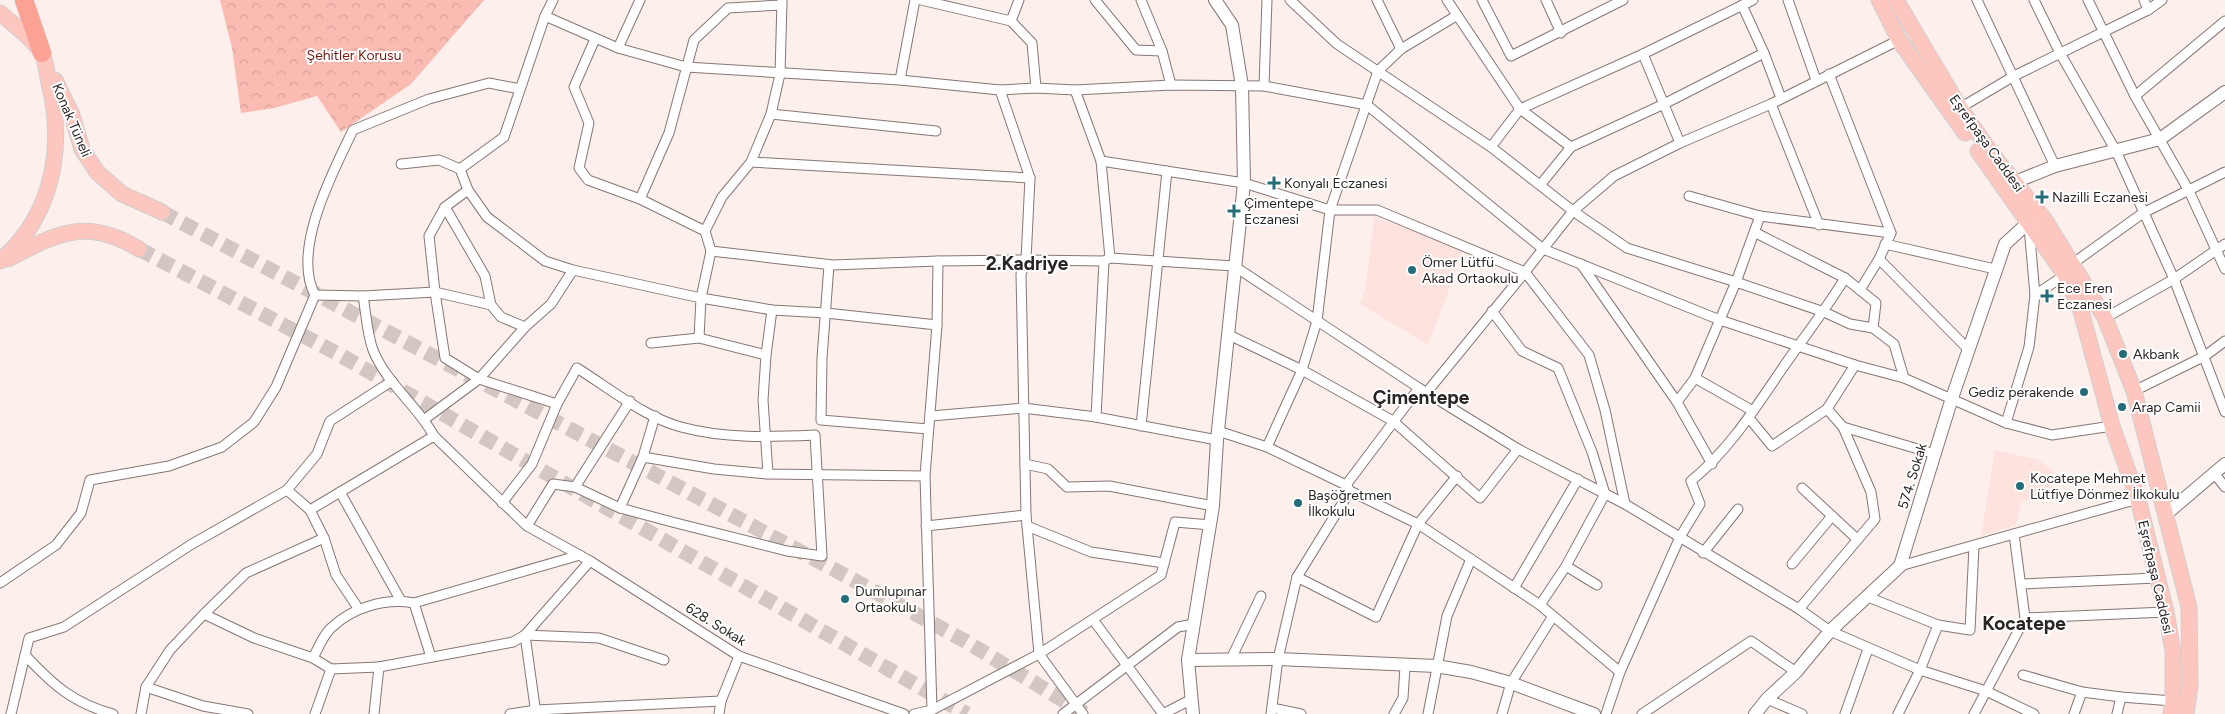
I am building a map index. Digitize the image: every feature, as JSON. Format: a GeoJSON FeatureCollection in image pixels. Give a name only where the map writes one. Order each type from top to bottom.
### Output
{"type":"FeatureCollection","features":[{"type":"Feature","properties":{"kind":"highway"},"geometry":{"type":"LineString","coordinates":[[24,0],[42,53]]}},
{"type":"Feature","properties":{"kind":"main road","name":"Eşrefpaşa Caddesi"},"geometry":{"type":"LineString","coordinates":[[1879,0],[1899,40],[2029,222],[2104,318],[2134,391],[2189,607],[2190,685],[2186,714]]}},
{"type":"Feature","properties":{"kind":"main road","name":"Eşrefpaşa Caddesi"},"geometry":{"type":"LineString","coordinates":[[1896,0],[1960,108],[2045,220],[2068,270],[2112,426],[2138,499],[2166,612],[2172,651],[2172,708]]}},
{"type":"Feature","properties":{"kind":"main road"},"geometry":{"type":"LineString","coordinates":[[0,13],[42,53],[54,104],[57,152],[45,199],[28,230],[0,262]]}},
{"type":"Feature","properties":{"kind":"main road","name":"Konak Tüneli"},"geometry":{"type":"LineString","coordinates":[[42,53],[72,115],[82,148],[97,172],[122,194],[162,212]]}},
{"type":"Feature","properties":{"kind":"main road"},"geometry":{"type":"LineString","coordinates":[[0,262],[50,237],[82,231],[110,234],[139,249]]}},
{"type":"Feature","properties":{"kind":"street"},"geometry":{"type":"LineString","coordinates":[[460,169],[504,137],[545,16],[553,0]]}},
{"type":"Feature","properties":{"kind":"street"},"geometry":{"type":"LineString","coordinates":[[618,48],[640,0]]}},
{"type":"Feature","properties":{"kind":"street"},"geometry":{"type":"LineString","coordinates":[[900,80],[915,0]]}},
{"type":"Feature","properties":{"kind":"street"},"geometry":{"type":"LineString","coordinates":[[924,0],[1011,21],[1032,43],[1036,88]]}},
{"type":"Feature","properties":{"kind":"street"},"geometry":{"type":"LineString","coordinates":[[1011,21],[1019,0]]}},
{"type":"Feature","properties":{"kind":"street"},"geometry":{"type":"LineString","coordinates":[[1095,0],[1136,50],[1162,51]]}},
{"type":"Feature","properties":{"kind":"street"},"geometry":{"type":"LineString","coordinates":[[1141,0],[1162,51],[1171,85]]}},
{"type":"Feature","properties":{"kind":"street"},"geometry":{"type":"LineString","coordinates":[[1192,714],[1188,660],[1211,525],[1227,334],[1244,183],[1242,86],[1232,25],[1214,0]]}},
{"type":"Feature","properties":{"kind":"street"},"geometry":{"type":"LineString","coordinates":[[1264,86],[1266,0]]}},
{"type":"Feature","properties":{"kind":"street"},"geometry":{"type":"LineString","coordinates":[[1290,0],[1337,44],[1492,147],[1573,211],[1627,248],[1736,282],[1824,312],[1850,324],[1874,328],[1894,344],[1904,378]]}},
{"type":"Feature","properties":{"kind":"street"},"geometry":{"type":"LineString","coordinates":[[1377,0],[1401,48]]}},
{"type":"Feature","properties":{"kind":"street"},"geometry":{"type":"LineString","coordinates":[[1447,0],[1520,109],[1571,147]]}},
{"type":"Feature","properties":{"kind":"street"},"geometry":{"type":"LineString","coordinates":[[1482,0],[1511,56],[1561,33],[1619,1]]}},
{"type":"Feature","properties":{"kind":"street"},"geometry":{"type":"LineString","coordinates":[[1546,0],[1561,33]]}},
{"type":"Feature","properties":{"kind":"street"},"geometry":{"type":"LineString","coordinates":[[1492,147],[1520,109],[1642,54],[1753,0]]}},
{"type":"Feature","properties":{"kind":"street"},"geometry":{"type":"LineString","coordinates":[[1788,0],[1816,80]]}},
{"type":"Feature","properties":{"kind":"street"},"geometry":{"type":"LineString","coordinates":[[1977,0],[2055,166]]}},
{"type":"Feature","properties":{"kind":"street"},"geometry":{"type":"LineString","coordinates":[[2034,0],[2060,53],[2116,151],[2174,279],[2225,412]]}},
{"type":"Feature","properties":{"kind":"street"},"geometry":{"type":"LineString","coordinates":[[2088,0],[2135,96],[2189,190],[2225,269]]}},
{"type":"Feature","properties":{"kind":"street"},"geometry":{"type":"LineString","coordinates":[[2144,0],[2148,10]]}},
{"type":"Feature","properties":{"kind":"street"},"geometry":{"type":"LineString","coordinates":[[1960,108],[2014,76],[2148,10],[2162,0]]}},
{"type":"Feature","properties":{"kind":"street"},"geometry":{"type":"LineString","coordinates":[[640,199],[669,133],[694,40],[728,8],[782,3],[780,74],[771,114],[752,162],[722,197],[705,231],[711,251],[701,298],[699,338]]}},
{"type":"Feature","properties":{"kind":"street"},"geometry":{"type":"LineString","coordinates":[[1742,5],[1764,53],[1781,98]]}},
{"type":"Feature","properties":{"kind":"street"},"geometry":{"type":"LineString","coordinates":[[545,16],[618,48],[686,67],[900,80],[1000,90],[1036,88],[1075,90],[1171,85],[1264,86],[1367,105],[1543,248],[1720,320],[1854,365],[1904,378],[2006,423],[2052,435],[2112,426]]}},
{"type":"Feature","properties":{"kind":"street"},"geometry":{"type":"LineString","coordinates":[[1267,447],[1302,370],[1317,321],[1330,210],[1378,71],[1401,48],[1456,16]]}},
{"type":"Feature","properties":{"kind":"street"},"geometry":{"type":"LineString","coordinates":[[2135,96],[2225,21]]}},
{"type":"Feature","properties":{"kind":"street"},"geometry":{"type":"LineString","coordinates":[[595,39],[574,87],[589,123],[579,168],[588,180],[640,199],[705,231]]}},
{"type":"Feature","properties":{"kind":"street"},"geometry":{"type":"LineString","coordinates":[[1301,714],[1271,711],[1278,659],[1297,577],[1348,488],[1393,421],[1423,390],[1492,311],[1573,211],[1614,176],[1680,143],[1771,104],[1899,40]]}},
{"type":"Feature","properties":{"kind":"street"},"geometry":{"type":"LineString","coordinates":[[1541,184],[1571,147],[1664,104],[1764,53]]}},
{"type":"Feature","properties":{"kind":"street"},"geometry":{"type":"LineString","coordinates":[[1642,54],[1680,143]]}},
{"type":"Feature","properties":{"kind":"street"},"geometry":{"type":"LineString","coordinates":[[1829,74],[1891,233],[1879,260],[1860,290]]}},
{"type":"Feature","properties":{"kind":"street"},"geometry":{"type":"LineString","coordinates":[[315,295],[308,282],[311,236],[323,192],[353,130],[429,99],[490,83],[520,89]]}},
{"type":"Feature","properties":{"kind":"street"},"geometry":{"type":"LineString","coordinates":[[1000,90],[1030,178],[1026,260],[1021,274],[1023,408],[1026,514],[1040,654],[1083,714]]}},
{"type":"Feature","properties":{"kind":"street"},"geometry":{"type":"LineString","coordinates":[[1075,90],[1100,161],[1107,259],[1096,417]]}},
{"type":"Feature","properties":{"kind":"street"},"geometry":{"type":"LineString","coordinates":[[2015,182],[2055,166],[2160,139],[2225,92]]}},
{"type":"Feature","properties":{"kind":"street"},"geometry":{"type":"LineString","coordinates":[[1771,104],[1819,225]]}},
{"type":"Feature","properties":{"kind":"street"},"geometry":{"type":"LineString","coordinates":[[771,114],[936,131]]}},
{"type":"Feature","properties":{"kind":"street"},"geometry":{"type":"LineString","coordinates":[[401,164],[439,160],[460,169],[468,190],[487,216],[545,261],[573,270],[701,298],[772,310],[826,312],[937,325]]}},
{"type":"Feature","properties":{"kind":"street"},"geometry":{"type":"LineString","coordinates":[[1100,161],[1244,183],[1330,210],[1377,210],[1525,272],[1589,355],[1605,410],[1625,504]]}},
{"type":"Feature","properties":{"kind":"street"},"geometry":{"type":"LineString","coordinates":[[752,162],[1030,178]]}},
{"type":"Feature","properties":{"kind":"street"},"geometry":{"type":"LineString","coordinates":[[1141,426],[1167,171]]}},
{"type":"Feature","properties":{"kind":"street"},"geometry":{"type":"LineString","coordinates":[[2035,295],[2143,213],[2225,172]]}},
{"type":"Feature","properties":{"kind":"street"},"geometry":{"type":"LineString","coordinates":[[468,190],[445,208],[429,236],[445,358],[479,379],[557,404]]}},
{"type":"Feature","properties":{"kind":"street"},"geometry":{"type":"LineString","coordinates":[[1689,196],[1760,216],[1891,233]]}},
{"type":"Feature","properties":{"kind":"street"},"geometry":{"type":"LineString","coordinates":[[445,208],[485,276],[491,305],[501,317],[525,327]]}},
{"type":"Feature","properties":{"kind":"street"},"geometry":{"type":"LineString","coordinates":[[1677,402],[1695,378],[1756,233],[1760,216]]}},
{"type":"Feature","properties":{"kind":"street"},"geometry":{"type":"LineString","coordinates":[[2006,423],[2029,347],[2035,295],[2029,222],[2045,220]]}},
{"type":"Feature","properties":{"kind":"street","name":"574. Sokak"},"geometry":{"type":"LineString","coordinates":[[1756,714],[1768,699],[1796,672],[1830,631],[1900,566],[1952,398],[1995,269],[2005,244],[2029,222]]}},
{"type":"Feature","properties":{"kind":"street"},"geometry":{"type":"LineString","coordinates":[[1756,233],[1845,278],[1860,290],[1876,303],[1874,328]]}},
{"type":"Feature","properties":{"kind":"street"},"geometry":{"type":"LineString","coordinates":[[1885,244],[1995,269]]}},
{"type":"Feature","properties":{"kind":"street"},"geometry":{"type":"LineString","coordinates":[[2104,318],[2174,279],[2225,244]]}},
{"type":"Feature","properties":{"kind":"street"},"geometry":{"type":"LineString","coordinates":[[711,251],[829,265],[938,261],[1107,259],[1158,260],[1234,266],[1423,390],[1518,449],[1625,504],[1703,553],[1799,609],[1830,631],[1920,670],[1986,691],[2023,712],[2034,714]]}},
{"type":"Feature","properties":{"kind":"street"},"geometry":{"type":"LineString","coordinates":[[1879,260],[1968,348]]}},
{"type":"Feature","properties":{"kind":"street"},"geometry":{"type":"LineString","coordinates":[[932,710],[925,476],[937,325],[938,261]]}},
{"type":"Feature","properties":{"kind":"street"},"geometry":{"type":"LineString","coordinates":[[1581,264],[1677,402],[1712,464]]}},
{"type":"Feature","properties":{"kind":"street"},"geometry":{"type":"LineString","coordinates":[[528,526],[553,484],[576,487],[620,508],[787,551],[822,556],[815,435],[821,420],[829,265]]}},
{"type":"Feature","properties":{"kind":"street"},"geometry":{"type":"LineString","coordinates":[[425,419],[479,379],[525,327],[551,304],[573,270]]}},
{"type":"Feature","properties":{"kind":"street"},"geometry":{"type":"LineString","coordinates":[[1606,714],[1620,672],[1680,537],[1700,504],[1691,481],[1712,464],[1751,414],[1824,312],[1845,278]]}},
{"type":"Feature","properties":{"kind":"street"},"geometry":{"type":"LineString","coordinates":[[315,295],[363,296],[435,292],[491,305]]}},
{"type":"Feature","properties":{"kind":"street"},"geometry":{"type":"LineString","coordinates":[[0,583],[56,545],[80,513],[90,480],[169,466],[222,447],[254,422],[276,387],[315,295]]}},
{"type":"Feature","properties":{"kind":"street","name":"628. Sokak"},"geometry":{"type":"LineString","coordinates":[[363,296],[373,350],[392,381],[425,419],[434,436],[528,526],[590,560],[739,656],[904,714]]}},
{"type":"Feature","properties":{"kind":"street"},"geometry":{"type":"LineString","coordinates":[[768,474],[764,437],[766,355],[772,310]]}},
{"type":"Feature","properties":{"kind":"street"},"geometry":{"type":"LineString","coordinates":[[1492,311],[1522,351],[1558,368],[1592,452],[1605,494],[1566,566],[1540,605]]}},
{"type":"Feature","properties":{"kind":"street"},"geometry":{"type":"LineString","coordinates":[[1227,334],[1302,370],[1393,421],[1480,498],[1518,449]]}},
{"type":"Feature","properties":{"kind":"street"},"geometry":{"type":"LineString","coordinates":[[651,343],[699,338],[766,355]]}},
{"type":"Feature","properties":{"kind":"street"},"geometry":{"type":"LineString","coordinates":[[2134,391],[2205,356],[2225,341]]}},
{"type":"Feature","properties":{"kind":"street"},"geometry":{"type":"LineString","coordinates":[[1695,378],[1751,414],[1772,446],[1827,409],[1854,365]]}},
{"type":"Feature","properties":{"kind":"street"},"geometry":{"type":"LineString","coordinates":[[502,503],[532,464],[557,404],[577,368],[655,416],[680,427],[728,436],[815,435]]}},
{"type":"Feature","properties":{"kind":"street"},"geometry":{"type":"LineString","coordinates":[[11,714],[29,638],[64,628],[192,544],[287,490],[317,454],[330,421],[392,381]]}},
{"type":"Feature","properties":{"kind":"street"},"geometry":{"type":"LineString","coordinates":[[576,487],[630,401]]}},
{"type":"Feature","properties":{"kind":"street"},"geometry":{"type":"LineString","coordinates":[[931,416],[1023,408],[1096,417],[1141,426],[1218,435],[1267,447],[1418,524],[1540,605],[1620,672]]}},
{"type":"Feature","properties":{"kind":"street"},"geometry":{"type":"LineString","coordinates":[[1799,609],[1875,519],[1871,492],[1843,427],[1827,409]]}},
{"type":"Feature","properties":{"kind":"street"},"geometry":{"type":"LineString","coordinates":[[620,508],[643,457],[655,416]]}},
{"type":"Feature","properties":{"kind":"street"},"geometry":{"type":"LineString","coordinates":[[821,420],[928,429]]}},
{"type":"Feature","properties":{"kind":"street"},"geometry":{"type":"LineString","coordinates":[[1843,427],[1935,454]]}},
{"type":"Feature","properties":{"kind":"street"},"geometry":{"type":"LineString","coordinates":[[310,510],[434,436]]}},
{"type":"Feature","properties":{"kind":"street"},"geometry":{"type":"LineString","coordinates":[[643,457],[714,469],[768,474],[925,476]]}},
{"type":"Feature","properties":{"kind":"street"},"geometry":{"type":"LineString","coordinates":[[1025,464],[1048,469],[1067,486],[1109,486],[1213,506]]}},
{"type":"Feature","properties":{"kind":"street"},"geometry":{"type":"LineString","coordinates":[[2165,514],[2225,464]]}},
{"type":"Feature","properties":{"kind":"street"},"geometry":{"type":"LineString","coordinates":[[2214,473],[2225,487]]}},
{"type":"Feature","properties":{"kind":"street"},"geometry":{"type":"LineString","coordinates":[[1297,577],[1376,617],[1418,524],[1457,476]]}},
{"type":"Feature","properties":{"kind":"street"},"geometry":{"type":"LineString","coordinates":[[1514,588],[1578,479]]}},
{"type":"Feature","properties":{"kind":"street"},"geometry":{"type":"LineString","coordinates":[[1802,488],[1857,539]]}},
{"type":"Feature","properties":{"kind":"street"},"geometry":{"type":"LineString","coordinates":[[287,490],[310,510],[324,538],[336,575],[358,608]]}},
{"type":"Feature","properties":{"kind":"street"},"geometry":{"type":"LineString","coordinates":[[340,492],[401,601]]}},
{"type":"Feature","properties":{"kind":"street"},"geometry":{"type":"LineString","coordinates":[[1900,566],[2138,499]]}},
{"type":"Feature","properties":{"kind":"street"},"geometry":{"type":"LineString","coordinates":[[1703,553],[1738,509]]}},
{"type":"Feature","properties":{"kind":"street"},"geometry":{"type":"LineString","coordinates":[[926,526],[1026,514]]}},
{"type":"Feature","properties":{"kind":"street"},"geometry":{"type":"LineString","coordinates":[[1792,564],[1832,516]]}},
{"type":"Feature","properties":{"kind":"street"},"geometry":{"type":"LineString","coordinates":[[914,714],[932,710],[1040,654],[1094,621],[1161,575],[1175,522],[1211,525]]}},
{"type":"Feature","properties":{"kind":"street"},"geometry":{"type":"LineString","coordinates":[[1027,526],[1091,552],[1164,563]]}},
{"type":"Feature","properties":{"kind":"street"},"geometry":{"type":"LineString","coordinates":[[1974,714],[2025,618],[2014,534]]}},
{"type":"Feature","properties":{"kind":"street"},"geometry":{"type":"LineString","coordinates":[[141,714],[146,687],[170,650],[246,572],[324,538]]}},
{"type":"Feature","properties":{"kind":"street"},"geometry":{"type":"LineString","coordinates":[[1868,597],[1938,625],[1970,630],[1974,546]]}},
{"type":"Feature","properties":{"kind":"street"},"geometry":{"type":"LineString","coordinates":[[313,658],[330,629],[358,608],[401,601],[414,602],[580,556]]}},
{"type":"Feature","properties":{"kind":"street"},"geometry":{"type":"LineString","coordinates":[[1428,714],[1447,616],[1472,559]]}},
{"type":"Feature","properties":{"kind":"street"},"geometry":{"type":"LineString","coordinates":[[204,614],[254,638],[313,658],[330,668],[379,667],[513,642],[525,635],[590,560]]}},
{"type":"Feature","properties":{"kind":"street"},"geometry":{"type":"LineString","coordinates":[[1566,566],[1597,585]]}},
{"type":"Feature","properties":{"kind":"street"},"geometry":{"type":"LineString","coordinates":[[2021,584],[2157,578]]}},
{"type":"Feature","properties":{"kind":"street"},"geometry":{"type":"LineString","coordinates":[[1231,660],[1261,596]]}},
{"type":"Feature","properties":{"kind":"street"},"geometry":{"type":"LineString","coordinates":[[414,602],[431,657]]}},
{"type":"Feature","properties":{"kind":"street"},"geometry":{"type":"LineString","coordinates":[[2025,618],[2166,612]]}},
{"type":"Feature","properties":{"kind":"street"},"geometry":{"type":"LineString","coordinates":[[1502,714],[1511,683],[1554,616]]}},
{"type":"Feature","properties":{"kind":"street"},"geometry":{"type":"LineString","coordinates":[[1094,621],[1163,714],[1190,700]]}},
{"type":"Feature","properties":{"kind":"street"},"geometry":{"type":"LineString","coordinates":[[1063,714],[1178,627],[1194,624]]}},
{"type":"Feature","properties":{"kind":"street"},"geometry":{"type":"LineString","coordinates":[[1898,714],[1920,670],[1938,625]]}},
{"type":"Feature","properties":{"kind":"street"},"geometry":{"type":"LineString","coordinates":[[525,635],[599,638],[664,660]]}},
{"type":"Feature","properties":{"kind":"street"},"geometry":{"type":"LineString","coordinates":[[525,635],[536,712]]}},
{"type":"Feature","properties":{"kind":"street"},"geometry":{"type":"LineString","coordinates":[[1642,714],[1751,640],[1796,672]]}},
{"type":"Feature","properties":{"kind":"street"},"geometry":{"type":"LineString","coordinates":[[1845,714],[1868,649]]}},
{"type":"Feature","properties":{"kind":"street"},"geometry":{"type":"LineString","coordinates":[[25,655],[51,683],[89,708],[113,714]]}},
{"type":"Feature","properties":{"kind":"street"},"geometry":{"type":"LineString","coordinates":[[718,714],[739,656]]}},
{"type":"Feature","properties":{"kind":"street"},"geometry":{"type":"LineString","coordinates":[[1188,660],[1278,659],[1436,666],[1471,672],[1511,683],[1587,713]]}},
{"type":"Feature","properties":{"kind":"street"},"geometry":{"type":"LineString","coordinates":[[1394,714],[1403,698],[1405,666]]}},
{"type":"Feature","properties":{"kind":"street"},"geometry":{"type":"LineString","coordinates":[[374,714],[379,667]]}},
{"type":"Feature","properties":{"kind":"street"},"geometry":{"type":"LineString","coordinates":[[315,714],[330,668]]}},
{"type":"Feature","properties":{"kind":"street"},"geometry":{"type":"LineString","coordinates":[[2023,676],[2082,692],[2121,697],[2172,708]]}},
{"type":"Feature","properties":{"kind":"street"},"geometry":{"type":"LineString","coordinates":[[146,687],[203,706],[248,714]]}},
{"type":"Feature","properties":{"kind":"street"},"geometry":{"type":"LineString","coordinates":[[2074,714],[2082,692]]}},
{"type":"Feature","properties":{"kind":"street"},"geometry":{"type":"LineString","coordinates":[[2117,714],[2121,697]]}},
{"type":"Feature","properties":{"kind":"street"},"geometry":{"type":"LineString","coordinates":[[1768,699],[1802,714]]}},
{"type":"Feature","properties":{"kind":"street"},"geometry":{"type":"LineString","coordinates":[[510,714],[721,702]]}},
{"type":"Feature","properties":{"kind":"shaded area","name":"Ömer Lütfü Akad Ortaokulu"},"geometry":{"type":"Polygon","coordinates":[[[1374,217],[1464,249],[1428,345],[1360,304],[1365,291],[1374,217]]]}},
{"type":"Feature","properties":{"kind":"shaded area","name":"Kocatepe Mehmet Lütfiye Dönmez İlkokulu"},"geometry":{"type":"Polygon","coordinates":[[[1995,450],[2039,460],[2059,476],[2046,496],[2021,501],[2016,525],[1981,536],[1995,450]]]}},
{"type":"Feature","properties":{"kind":"green space","name":"Şehitler Korusu"},"geometry":{"type":"Polygon","coordinates":[[[220,0],[484,0],[411,84],[341,132],[317,96],[274,108],[241,113],[232,48],[220,0]]]}},
{"type":"Feature","properties":{"kind":"tunnel"},"geometry":{"type":"LineString","coordinates":[[162,212],[835,570],[965,641],[1086,714]]}},
{"type":"Feature","properties":{"kind":"tunnel"},"geometry":{"type":"LineString","coordinates":[[139,249],[340,355],[967,714]]}},
{"type":"Feature","properties":{"kind":"place","name":"Konyalı Eczanesi"},"geometry":{"type":"Point","coordinates":[1274,183]}},
{"type":"Feature","properties":{"kind":"place","name":"Nazilli Eczanesi"},"geometry":{"type":"Point","coordinates":[2042,197]}},
{"type":"Feature","properties":{"kind":"place","name":"Çimentepe Eczanesi"},"geometry":{"type":"Point","coordinates":[1234,211]}},
{"type":"Feature","properties":{"kind":"place","name":"Ömer Lütfü Akad Ortaokulu"},"geometry":{"type":"Point","coordinates":[1412,270]}},
{"type":"Feature","properties":{"kind":"place","name":"Ece Eren Eczanesi"},"geometry":{"type":"Point","coordinates":[2047,296]}},
{"type":"Feature","properties":{"kind":"place","name":"Akbank"},"geometry":{"type":"Point","coordinates":[2123,354]}},
{"type":"Feature","properties":{"kind":"place","name":"Gediz perakende"},"geometry":{"type":"Point","coordinates":[2084,392]}},
{"type":"Feature","properties":{"kind":"place","name":"Arap Camii"},"geometry":{"type":"Point","coordinates":[2122,407]}},
{"type":"Feature","properties":{"kind":"place","name":"Kocatepe Mehmet Lütfiye Dönmez İlkokulu"},"geometry":{"type":"Point","coordinates":[2020,486]}},
{"type":"Feature","properties":{"kind":"place","name":"Başöğretmen İlkokulu"},"geometry":{"type":"Point","coordinates":[1298,503]}},
{"type":"Feature","properties":{"kind":"place","name":"Dumlupınar Ortaokulu"},"geometry":{"type":"Point","coordinates":[845,599]}},
{"type":"Feature","properties":{"kind":"district","name":"2.Kadriye"},"geometry":{"type":"Point","coordinates":[1027,263]}},
{"type":"Feature","properties":{"kind":"district","name":"Çimentepe"},"geometry":{"type":"Point","coordinates":[1421,397]}},
{"type":"Feature","properties":{"kind":"district","name":"Kocatepe"},"geometry":{"type":"Point","coordinates":[2024,623]}}]}
